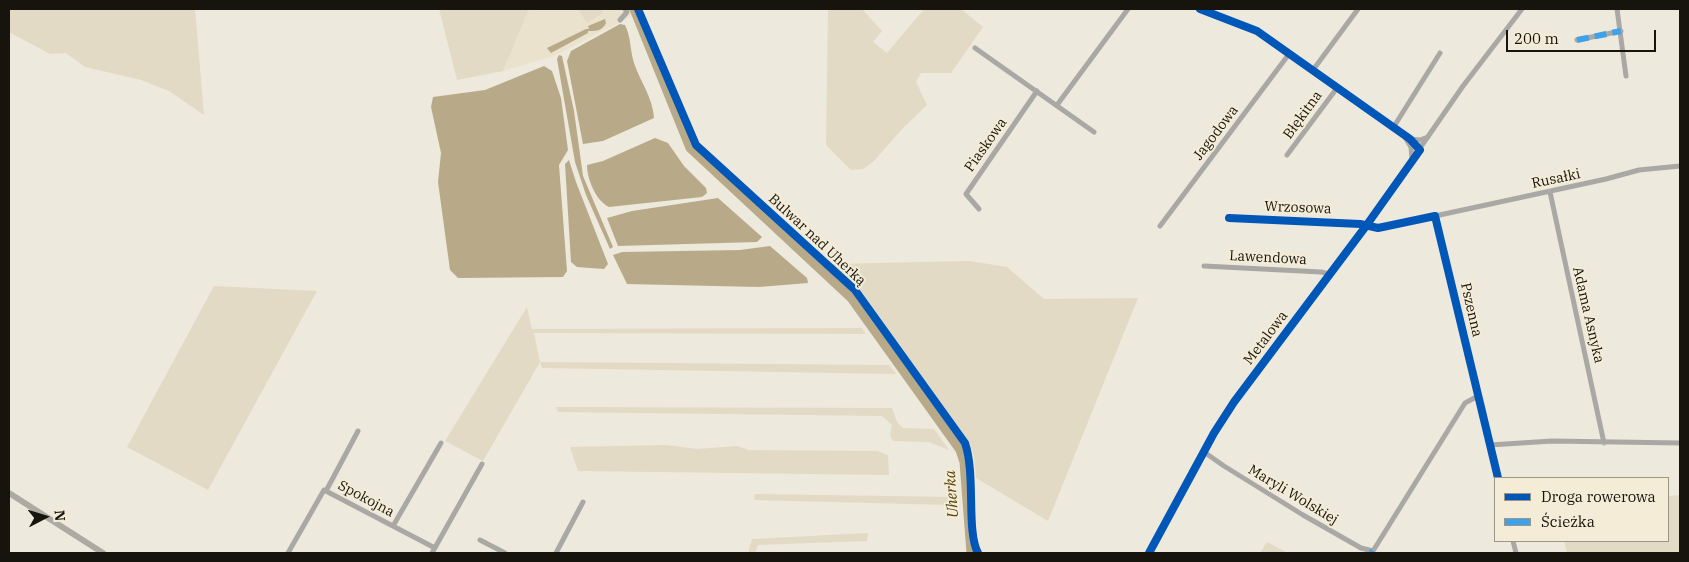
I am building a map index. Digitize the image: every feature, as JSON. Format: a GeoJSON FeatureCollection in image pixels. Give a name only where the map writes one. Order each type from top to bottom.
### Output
{"type":"FeatureCollection","features":[{"type":"Feature","properties":{"kind":"main road"},"geometry":{"type":"LineString","coordinates":[[9,493],[103,553]]}},
{"type":"Feature","properties":{"kind":"street"},"geometry":{"type":"LineString","coordinates":[[620,20],[627,12],[625,9]]}},
{"type":"Feature","properties":{"kind":"street"},"geometry":{"type":"LineString","coordinates":[[1057,105],[1128,9]]}},
{"type":"Feature","properties":{"kind":"street"},"geometry":{"type":"LineString","coordinates":[[1200,9],[1214,10],[1257,32],[1410,139],[1420,150]]}},
{"type":"Feature","properties":{"kind":"street"},"geometry":{"type":"LineString","coordinates":[[1313,70],[1358,9]]}},
{"type":"Feature","properties":{"kind":"street","name":"Metalowa"},"geometry":{"type":"LineString","coordinates":[[1149,553],[1204,452],[1234,402],[1366,226],[1463,86],[1522,9]]}},
{"type":"Feature","properties":{"kind":"street"},"geometry":{"type":"LineString","coordinates":[[1617,9],[1626,76]]}},
{"type":"Feature","properties":{"kind":"street"},"geometry":{"type":"LineString","coordinates":[[1576,40],[1621,31]]}},
{"type":"Feature","properties":{"kind":"street"},"geometry":{"type":"LineString","coordinates":[[975,48],[1094,132]]}},
{"type":"Feature","properties":{"kind":"street"},"geometry":{"type":"LineString","coordinates":[[1393,128],[1440,53]]}},
{"type":"Feature","properties":{"kind":"street","name":"Jagodowa"},"geometry":{"type":"LineString","coordinates":[[1160,226],[1289,54]]}},
{"type":"Feature","properties":{"kind":"street","name":"Błękitna"},"geometry":{"type":"LineString","coordinates":[[1288,155],[1337,88]]}},
{"type":"Feature","properties":{"kind":"street","name":"Piaskowa"},"geometry":{"type":"LineString","coordinates":[[979,209],[966,194],[1037,91]]}},
{"type":"Feature","properties":{"kind":"street"},"geometry":{"type":"LineString","coordinates":[[1402,134],[1411,147],[1411,162]]}},
{"type":"Feature","properties":{"kind":"street"},"geometry":{"type":"LineString","coordinates":[[1410,139],[1420,140],[1429,136]]}},
{"type":"Feature","properties":{"kind":"street"},"geometry":{"type":"LineString","coordinates":[[1411,147],[1420,150]]}},
{"type":"Feature","properties":{"kind":"street","name":"Rusałki"},"geometry":{"type":"LineString","coordinates":[[1435,216],[1550,192],[1625,173],[1680,166]]}},
{"type":"Feature","properties":{"kind":"street","name":"Adama Asnyka"},"geometry":{"type":"LineString","coordinates":[[1550,192],[1604,443]]}},
{"type":"Feature","properties":{"kind":"street"},"geometry":{"type":"LineString","coordinates":[[1366,226],[1378,228],[1435,216]]}},
{"type":"Feature","properties":{"kind":"street","name":"Pszenna"},"geometry":{"type":"LineString","coordinates":[[1435,216],[1498,477]]}},
{"type":"Feature","properties":{"kind":"street","name":"Wrzosowa"},"geometry":{"type":"LineString","coordinates":[[1229,218],[1366,226]]}},
{"type":"Feature","properties":{"kind":"street","name":"Lawendowa"},"geometry":{"type":"LineString","coordinates":[[1204,266],[1330,274]]}},
{"type":"Feature","properties":{"kind":"street","name":"Maryli Wolskiej"},"geometry":{"type":"LineString","coordinates":[[1204,452],[1303,515],[1360,548],[1373,551],[1465,403],[1478,396]]}},
{"type":"Feature","properties":{"kind":"street"},"geometry":{"type":"LineString","coordinates":[[326,491],[358,431]]}},
{"type":"Feature","properties":{"kind":"street"},"geometry":{"type":"LineString","coordinates":[[1490,445],[1552,441],[1680,443]]}},
{"type":"Feature","properties":{"kind":"street"},"geometry":{"type":"LineString","coordinates":[[392,526],[441,443]]}},
{"type":"Feature","properties":{"kind":"street","name":"Spokojna"},"geometry":{"type":"LineString","coordinates":[[288,553],[324,490],[392,526],[433,551],[482,464]]}},
{"type":"Feature","properties":{"kind":"street"},"geometry":{"type":"LineString","coordinates":[[556,553],[583,502]]}},
{"type":"Feature","properties":{"kind":"street"},"geometry":{"type":"LineString","coordinates":[[480,540],[505,553]]}},
{"type":"Feature","properties":{"kind":"shaded area"},"geometry":{"type":"Polygon","coordinates":[[[9,9],[195,9],[204,115],[169,91],[141,80],[85,67],[66,53],[50,54],[9,32],[9,9]]]}},
{"type":"Feature","properties":{"kind":"shaded area"},"geometry":{"type":"Polygon","coordinates":[[[439,9],[529,9],[503,71],[457,80],[439,9]]]}},
{"type":"Feature","properties":{"kind":"shaded area"},"geometry":{"type":"Polygon","coordinates":[[[529,9],[631,9],[634,15],[554,56],[503,71],[529,9]]]}},
{"type":"Feature","properties":{"kind":"shaded area"},"geometry":{"type":"Polygon","coordinates":[[[578,9],[600,9],[603,13],[587,23],[578,9]]]}},
{"type":"Feature","properties":{"kind":"shaded area"},"geometry":{"type":"Polygon","coordinates":[[[828,9],[862,9],[882,31],[873,42],[887,53],[924,9],[961,9],[983,27],[951,73],[921,73],[916,82],[927,105],[903,128],[873,162],[863,169],[851,170],[826,145],[828,9]]]}},
{"type":"Feature","properties":{"kind":"shaded area"},"geometry":{"type":"Polygon","coordinates":[[[605,19],[606,23],[600,29],[588,31],[588,33],[551,53],[547,48],[589,29],[588,26],[605,19]]]}},
{"type":"Feature","properties":{"kind":"shaded area"},"geometry":{"type":"Polygon","coordinates":[[[620,24],[625,25],[627,30],[634,63],[649,97],[654,118],[603,141],[583,144],[567,61],[571,51],[620,24]]]}},
{"type":"Feature","properties":{"kind":"shaded area"},"geometry":{"type":"Polygon","coordinates":[[[559,55],[562,56],[574,111],[583,176],[613,247],[610,249],[586,195],[575,162],[557,59],[559,55]]]}},
{"type":"Feature","properties":{"kind":"shaded area"},"geometry":{"type":"Polygon","coordinates":[[[544,66],[552,71],[561,98],[568,150],[559,165],[567,271],[563,277],[458,278],[450,270],[438,182],[441,153],[431,107],[433,97],[485,90],[544,66]]]}},
{"type":"Feature","properties":{"kind":"shaded area"},"geometry":{"type":"Polygon","coordinates":[[[655,138],[668,143],[684,166],[706,188],[707,193],[702,197],[609,207],[604,204],[593,189],[587,165],[603,161],[655,138]]]}},
{"type":"Feature","properties":{"kind":"shaded area"},"geometry":{"type":"Polygon","coordinates":[[[569,160],[608,264],[604,269],[577,267],[571,262],[565,164],[569,160]]]}},
{"type":"Feature","properties":{"kind":"shaded area"},"geometry":{"type":"Polygon","coordinates":[[[718,198],[762,237],[757,242],[618,246],[607,218],[632,211],[718,198]]]}},
{"type":"Feature","properties":{"kind":"shaded area"},"geometry":{"type":"Polygon","coordinates":[[[770,246],[807,278],[808,283],[759,287],[627,284],[613,255],[622,252],[740,250],[770,246]]]}},
{"type":"Feature","properties":{"kind":"shaded area"},"geometry":{"type":"Polygon","coordinates":[[[970,261],[1007,267],[1044,299],[1138,298],[1048,521],[976,478],[974,456],[969,442],[854,284],[830,264],[970,261]]]}},
{"type":"Feature","properties":{"kind":"shaded area"},"geometry":{"type":"Polygon","coordinates":[[[214,286],[317,291],[208,490],[127,447],[214,286]]]}},
{"type":"Feature","properties":{"kind":"shaded area"},"geometry":{"type":"Polygon","coordinates":[[[527,307],[532,329],[862,328],[866,334],[534,333],[540,362],[483,461],[445,441],[527,307]]]}},
{"type":"Feature","properties":{"kind":"shaded area"},"geometry":{"type":"Polygon","coordinates":[[[540,362],[889,365],[896,374],[542,368],[540,362]]]}},
{"type":"Feature","properties":{"kind":"shaded area"},"geometry":{"type":"Polygon","coordinates":[[[556,407],[892,408],[897,422],[903,428],[934,429],[949,450],[929,442],[893,441],[890,435],[892,425],[882,416],[558,412],[556,407]]]}},
{"type":"Feature","properties":{"kind":"shaded area"},"geometry":{"type":"Polygon","coordinates":[[[667,445],[697,449],[737,446],[749,450],[877,451],[888,455],[889,475],[578,471],[570,447],[667,445]]]}},
{"type":"Feature","properties":{"kind":"shaded area"},"geometry":{"type":"Polygon","coordinates":[[[755,494],[952,497],[948,505],[754,500],[755,494]]]}},
{"type":"Feature","properties":{"kind":"shaded area"},"geometry":{"type":"Polygon","coordinates":[[[1680,495],[1680,553],[1567,553],[1564,542],[1669,542],[1669,496],[1680,495]]]}},
{"type":"Feature","properties":{"kind":"shaded area"},"geometry":{"type":"Polygon","coordinates":[[[868,533],[867,541],[758,545],[755,553],[748,553],[752,539],[868,533]]]}},
{"type":"Feature","properties":{"kind":"shaded area"},"geometry":{"type":"Polygon","coordinates":[[[1267,542],[1288,553],[1260,553],[1267,542]]]}},
{"type":"Feature","properties":{"kind":"waterway","name":"Uherka"},"geometry":{"type":"LineString","coordinates":[[634,9],[690,148],[851,298],[960,450],[964,462],[971,553]]}},
{"type":"Feature","properties":{"kind":"marked path"},"geometry":{"type":"LineString","coordinates":[[1577,40],[1621,31]]}},
{"type":"Feature","properties":{"kind":"cycle path","name":"Bulwar nad Uherką"},"geometry":{"type":"LineString","coordinates":[[638,9],[696,145],[855,290],[965,443],[970,471],[972,531],[978,553]]}},
{"type":"Feature","properties":{"kind":"cycle path"},"geometry":{"type":"LineString","coordinates":[[1149,553],[1214,433],[1234,402],[1366,226],[1420,150],[1410,139],[1257,31],[1200,9]]}},
{"type":"Feature","properties":{"kind":"cycle path"},"geometry":{"type":"LineString","coordinates":[[1229,218],[1360,224],[1378,228],[1435,216],[1498,477]]}}]}
